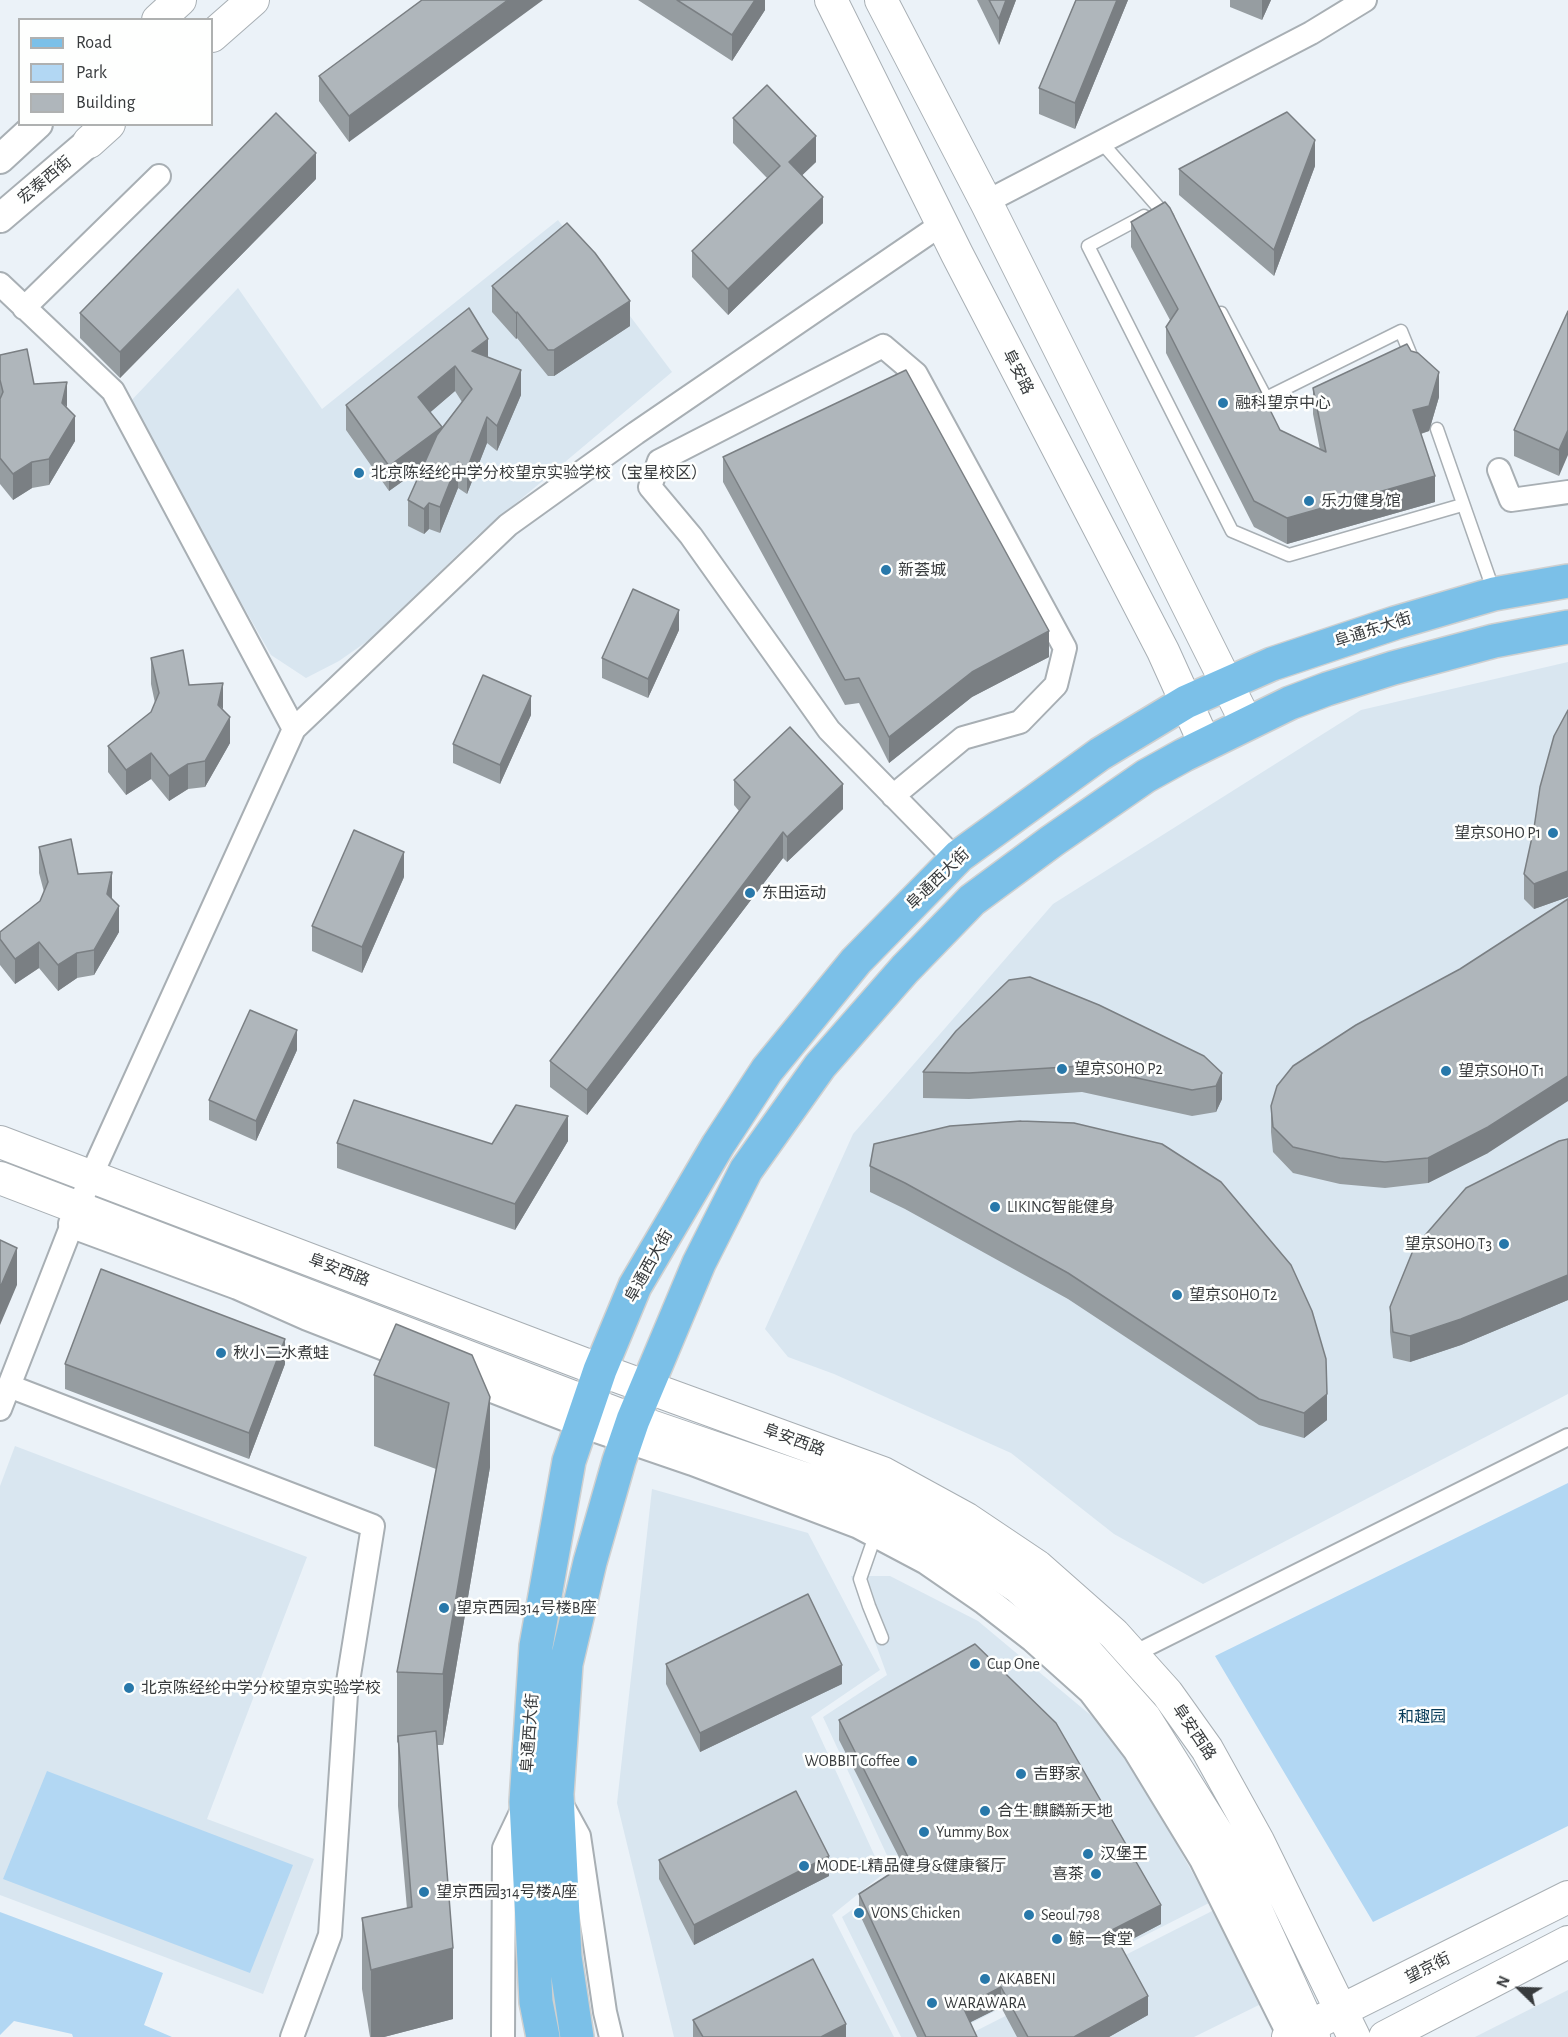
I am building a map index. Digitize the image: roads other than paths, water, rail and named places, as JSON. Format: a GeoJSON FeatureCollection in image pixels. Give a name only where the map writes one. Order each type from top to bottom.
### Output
{"type":"FeatureCollection","features":[{"type":"Feature","properties":{"kind":"main road"},"geometry":{"type":"LineString","coordinates":[[160,18],[180,0]]}},
{"type":"Feature","properties":{"kind":"main road"},"geometry":{"type":"LineString","coordinates":[[213,35],[253,0]]}},
{"type":"Feature","properties":{"kind":"main road","name":"阜安路"},"geometry":{"type":"LineString","coordinates":[[831,0],[942,224],[1144,615],[1205,744]]}},
{"type":"Feature","properties":{"kind":"main road"},"geometry":{"type":"LineString","coordinates":[[881,0],[986,202],[1247,724]]}},
{"type":"Feature","properties":{"kind":"main road","name":"阜通东大街"},"geometry":{"type":"LineString","coordinates":[[1186,702],[1285,659],[1395,623],[1494,594],[1568,582]]}},
{"type":"Feature","properties":{"kind":"main road"},"geometry":{"type":"LineString","coordinates":[[1144,615],[1168,621],[1178,615],[1186,601]]}},
{"type":"Feature","properties":{"kind":"main road"},"geometry":{"type":"LineString","coordinates":[[1205,744],[1290,703],[1393,668],[1494,641],[1568,627]]}},
{"type":"Feature","properties":{"kind":"main road","name":"阜通西大街"},"geometry":{"type":"LineString","coordinates":[[543,2037],[536,2002],[541,1798],[536,1646],[569,1461],[600,1370],[635,1286],[718,1145],[767,1070],[856,961],[956,860],[1100,754],[1186,702]]}},
{"type":"Feature","properties":{"kind":"main road","name":"阜通西大街"},"geometry":{"type":"LineString","coordinates":[[577,2037],[541,1798],[566,1664],[590,1562],[630,1429],[699,1263],[746,1170],[828,1057],[905,969],[972,900],[1146,776],[1205,744]]}},
{"type":"Feature","properties":{"kind":"main road","name":"阜安西路"},"geometry":{"type":"LineString","coordinates":[[0,1142],[600,1370],[883,1473],[967,1519],[1037,1566],[1114,1634],[1167,1693],[1212,1760],[1258,1840],[1347,2024]]}},
{"type":"Feature","properties":{"kind":"main road","name":"阜安西路"},"geometry":{"type":"LineString","coordinates":[[0,1178],[76,1216],[586,1413],[630,1429],[867,1500],[949,1541],[1018,1587],[1073,1637],[1145,1718],[1232,1857],[1301,2034]]}},
{"type":"Feature","properties":{"kind":"main road","name":"望京街"},"geometry":{"type":"LineString","coordinates":[[1301,2034],[1347,2024],[1568,1898]]}},
{"type":"Feature","properties":{"kind":"main road"},"geometry":{"type":"LineString","coordinates":[[1390,2036],[1568,1942]]}},
{"type":"Feature","properties":{"kind":"street"},"geometry":{"type":"LineString","coordinates":[[986,202],[1311,33],[1365,0]]}},
{"type":"Feature","properties":{"kind":"street"},"geometry":{"type":"LineString","coordinates":[[0,159],[36,126]]}},
{"type":"Feature","properties":{"kind":"street","name":"宏泰西街"},"geometry":{"type":"LineString","coordinates":[[0,218],[99,133]]}},
{"type":"Feature","properties":{"kind":"street"},"geometry":{"type":"LineString","coordinates":[[24,308],[159,176]]}},
{"type":"Feature","properties":{"kind":"street"},"geometry":{"type":"LineString","coordinates":[[0,1409],[91,1176],[294,729],[508,525],[636,433],[942,224]]}},
{"type":"Feature","properties":{"kind":"street"},"geometry":{"type":"LineString","coordinates":[[0,284],[113,391],[294,729]]}},
{"type":"Feature","properties":{"kind":"street"},"geometry":{"type":"LineString","coordinates":[[893,796],[963,738],[1020,722],[1056,685],[1065,648],[916,374],[883,346],[659,461],[650,487],[691,536],[829,730],[893,796],[956,860]]}},
{"type":"Feature","properties":{"kind":"street"},"geometry":{"type":"LineString","coordinates":[[1499,470],[1511,500],[1568,492]]}},
{"type":"Feature","properties":{"kind":"street"},"geometry":{"type":"LineString","coordinates":[[9,1386],[373,1526],[346,1694],[330,1935],[292,2037]]}},
{"type":"Feature","properties":{"kind":"street"},"geometry":{"type":"LineString","coordinates":[[630,1429],[704,1465],[859,1524],[927,1560],[985,1600],[1034,1638],[1092,1690],[1137,1749],[1204,1859],[1301,2034]]}},
{"type":"Feature","properties":{"kind":"street"},"geometry":{"type":"LineString","coordinates":[[1134,1654],[1568,1437]]}},
{"type":"Feature","properties":{"kind":"street"},"geometry":{"type":"LineString","coordinates":[[503,2037],[504,1848],[541,1798],[579,1836],[605,2012],[611,2037]]}},
{"type":"Feature","properties":{"kind":"lane"},"geometry":{"type":"LineString","coordinates":[[1102,143],[1172,224]]}},
{"type":"Feature","properties":{"kind":"lane"},"geometry":{"type":"LineString","coordinates":[[1159,208],[1088,246],[1232,531],[1289,555],[1462,505]]}},
{"type":"Feature","properties":{"kind":"lane"},"geometry":{"type":"LineString","coordinates":[[1217,304],[1266,398],[1401,331],[1417,370]]}},
{"type":"Feature","properties":{"kind":"lane"},"geometry":{"type":"LineString","coordinates":[[1437,429],[1494,594]]}},
{"type":"Feature","properties":{"kind":"lane"},"geometry":{"type":"LineString","coordinates":[[876,1533],[860,1579],[882,1638]]}},
{"type":"Feature","properties":{"kind":"place","name":"融科望京中心"},"geometry":{"type":"Point","coordinates":[1223,403]}},
{"type":"Feature","properties":{"kind":"place","name":"北京陈经纶中学分校望京实验学校（宝星校区）"},"geometry":{"type":"Point","coordinates":[359,473]}},
{"type":"Feature","properties":{"kind":"place","name":"乐力健身馆"},"geometry":{"type":"Point","coordinates":[1309,501]}},
{"type":"Feature","properties":{"kind":"place","name":"新荟城"},"geometry":{"type":"Point","coordinates":[886,570]}},
{"type":"Feature","properties":{"kind":"place","name":"望京SOHO P1"},"geometry":{"type":"Point","coordinates":[1553,833]}},
{"type":"Feature","properties":{"kind":"place","name":"东田运动"},"geometry":{"type":"Point","coordinates":[750,893]}},
{"type":"Feature","properties":{"kind":"place","name":"望京SOHO P2"},"geometry":{"type":"Point","coordinates":[1062,1069]}},
{"type":"Feature","properties":{"kind":"place","name":"望京SOHO T1"},"geometry":{"type":"Point","coordinates":[1446,1071]}},
{"type":"Feature","properties":{"kind":"place","name":"LIKING智能健身"},"geometry":{"type":"Point","coordinates":[995,1207]}},
{"type":"Feature","properties":{"kind":"place","name":"望京SOHO T3"},"geometry":{"type":"Point","coordinates":[1504,1244]}},
{"type":"Feature","properties":{"kind":"place","name":"望京SOHO T2"},"geometry":{"type":"Point","coordinates":[1177,1295]}},
{"type":"Feature","properties":{"kind":"place","name":"秋小二水煮蛙"},"geometry":{"type":"Point","coordinates":[221,1353]}},
{"type":"Feature","properties":{"kind":"place","name":"望京西园314号楼B座"},"geometry":{"type":"Point","coordinates":[444,1608]}},
{"type":"Feature","properties":{"kind":"place","name":"Cup One"},"geometry":{"type":"Point","coordinates":[975,1664]}},
{"type":"Feature","properties":{"kind":"place","name":"北京陈经纶中学分校望京实验学校"},"geometry":{"type":"Point","coordinates":[129,1688]}},
{"type":"Feature","properties":{"kind":"place","name":"WOBBIT Coffee"},"geometry":{"type":"Point","coordinates":[912,1761]}},
{"type":"Feature","properties":{"kind":"place","name":"吉野家"},"geometry":{"type":"Point","coordinates":[1021,1774]}},
{"type":"Feature","properties":{"kind":"place","name":"合生·麒麟新天地"},"geometry":{"type":"Point","coordinates":[985,1811]}},
{"type":"Feature","properties":{"kind":"place","name":"Yummy Box"},"geometry":{"type":"Point","coordinates":[924,1832]}},
{"type":"Feature","properties":{"kind":"place","name":"汉堡王"},"geometry":{"type":"Point","coordinates":[1088,1854]}},
{"type":"Feature","properties":{"kind":"place","name":"MODE-L精品健身&健康餐厅"},"geometry":{"type":"Point","coordinates":[804,1866]}},
{"type":"Feature","properties":{"kind":"place","name":"喜茶"},"geometry":{"type":"Point","coordinates":[1096,1874]}},
{"type":"Feature","properties":{"kind":"place","name":"望京西园314号楼A座"},"geometry":{"type":"Point","coordinates":[424,1892]}},
{"type":"Feature","properties":{"kind":"place","name":"VONS Chicken"},"geometry":{"type":"Point","coordinates":[859,1913]}},
{"type":"Feature","properties":{"kind":"place","name":"Seoul 798"},"geometry":{"type":"Point","coordinates":[1029,1915]}},
{"type":"Feature","properties":{"kind":"place","name":"鲸一食堂"},"geometry":{"type":"Point","coordinates":[1057,1939]}},
{"type":"Feature","properties":{"kind":"place","name":"AKABENI"},"geometry":{"type":"Point","coordinates":[985,1979]}},
{"type":"Feature","properties":{"kind":"place","name":"WARAWARA"},"geometry":{"type":"Point","coordinates":[932,2003]}},
{"type":"Feature","properties":{"kind":"park label","name":"和趣园"},"geometry":{"type":"Point","coordinates":[1422,1717]}}]}
